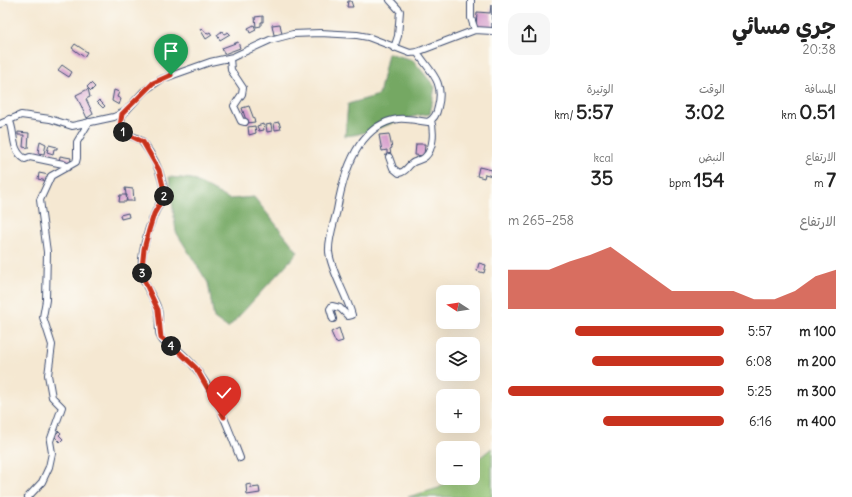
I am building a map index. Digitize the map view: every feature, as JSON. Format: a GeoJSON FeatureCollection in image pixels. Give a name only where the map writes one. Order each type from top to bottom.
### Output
{"type":"FeatureCollection","features":[{"type":"Feature","properties":{"kind":"street"},"geometry":{"type":"LineString","coordinates":[[390,0],[400,12],[398,36],[394,48]]}},
{"type":"Feature","properties":{"kind":"street"},"geometry":{"type":"LineString","coordinates":[[471,0],[471,18],[475,30]]}},
{"type":"Feature","properties":{"kind":"street"},"geometry":{"type":"LineString","coordinates":[[0,124],[21,115],[28,115],[50,119],[66,125],[77,125],[122,114],[144,91],[162,79],[210,62],[230,58],[270,40],[293,34],[320,33],[368,37],[402,51],[416,52],[475,30],[492,31]]}},
{"type":"Feature","properties":{"kind":"street"},"geometry":{"type":"LineString","coordinates":[[388,157],[393,168],[399,173],[405,172],[413,162],[424,158],[430,150],[432,142],[431,120],[439,102],[441,87],[416,52]]}},
{"type":"Feature","properties":{"kind":"street"},"geometry":{"type":"LineString","coordinates":[[230,58],[231,70],[243,88],[242,94],[234,106],[241,121],[245,122]]}},
{"type":"Feature","properties":{"kind":"street"},"geometry":{"type":"LineString","coordinates":[[122,114],[120,126],[123,132],[143,142],[159,170],[164,190],[164,196],[154,214],[149,230],[144,249],[142,268],[145,282],[158,310],[160,336],[164,342],[176,349],[188,359],[202,377],[224,417],[240,458]]}},
{"type":"Feature","properties":{"kind":"street"},"geometry":{"type":"LineString","coordinates":[[9,119],[12,128],[12,138],[21,156],[25,159],[30,157],[63,164],[68,167]]}},
{"type":"Feature","properties":{"kind":"street"},"geometry":{"type":"LineString","coordinates":[[333,319],[330,310],[332,306],[340,308],[348,316],[352,315],[331,258],[329,246],[342,184],[355,154],[365,137],[370,132],[391,121],[399,119],[428,122],[431,120]]}},
{"type":"Feature","properties":{"kind":"street"},"geometry":{"type":"LineString","coordinates":[[28,497],[42,482],[49,467],[52,453],[50,440],[62,407],[52,396],[48,375],[52,345],[43,317],[46,300],[47,248],[40,200],[51,176],[76,162],[77,142],[89,122]]}},
{"type":"Feature","properties":{"kind":"green space"},"geometry":{"type":"Polygon","coordinates":[[[388,53],[413,60],[435,87],[430,114],[408,118],[356,135],[345,136],[348,104],[379,95],[388,53]]]}},
{"type":"Feature","properties":{"kind":"green space"},"geometry":{"type":"Polygon","coordinates":[[[169,177],[192,179],[229,199],[254,197],[298,252],[228,328],[214,318],[208,283],[176,232],[169,177]]]}},
{"type":"Feature","properties":{"kind":"green space"},"geometry":{"type":"Polygon","coordinates":[[[492,448],[492,497],[408,497],[439,488],[443,485],[480,485],[480,457],[492,448]]]}},
{"type":"Feature","properties":{"kind":"building"},"geometry":{"type":"Polygon","coordinates":[[[348,1],[351,1],[353,7],[347,7],[348,1]]]}},
{"type":"Feature","properties":{"kind":"building"},"geometry":{"type":"Polygon","coordinates":[[[491,5],[492,29],[476,28],[477,12],[490,13],[491,5]]]}},
{"type":"Feature","properties":{"kind":"building"},"geometry":{"type":"Polygon","coordinates":[[[263,16],[261,26],[256,27],[255,17],[263,16]]]}},
{"type":"Feature","properties":{"kind":"building"},"geometry":{"type":"Polygon","coordinates":[[[280,24],[282,34],[274,35],[272,25],[280,24]]]}},
{"type":"Feature","properties":{"kind":"building"},"geometry":{"type":"Polygon","coordinates":[[[254,25],[256,30],[250,33],[248,28],[254,25]]]}},
{"type":"Feature","properties":{"kind":"building"},"geometry":{"type":"Polygon","coordinates":[[[202,28],[207,34],[210,32],[212,35],[206,39],[200,29],[202,28]]]}},
{"type":"Feature","properties":{"kind":"building"},"geometry":{"type":"Polygon","coordinates":[[[222,31],[224,34],[228,32],[230,34],[220,40],[217,35],[222,31]]]}},
{"type":"Feature","properties":{"kind":"building"},"geometry":{"type":"Polygon","coordinates":[[[238,42],[240,48],[224,54],[222,48],[238,42]]]}},
{"type":"Feature","properties":{"kind":"building"},"geometry":{"type":"Polygon","coordinates":[[[75,44],[87,52],[84,57],[72,48],[75,44]]]}},
{"type":"Feature","properties":{"kind":"building"},"geometry":{"type":"Polygon","coordinates":[[[62,65],[72,72],[69,77],[58,70],[62,65]]]}},
{"type":"Feature","properties":{"kind":"building"},"geometry":{"type":"Polygon","coordinates":[[[91,83],[95,87],[91,91],[87,87],[91,83]]]}},
{"type":"Feature","properties":{"kind":"building"},"geometry":{"type":"Polygon","coordinates":[[[88,89],[90,97],[86,99],[93,114],[87,118],[76,95],[88,89]]]}},
{"type":"Feature","properties":{"kind":"building"},"geometry":{"type":"Polygon","coordinates":[[[114,90],[119,92],[117,97],[121,99],[119,105],[112,101],[114,90]]]}},
{"type":"Feature","properties":{"kind":"building"},"geometry":{"type":"Polygon","coordinates":[[[99,100],[105,106],[103,108],[97,102],[99,100]]]}},
{"type":"Feature","properties":{"kind":"building"},"geometry":{"type":"Polygon","coordinates":[[[249,106],[255,122],[247,123],[242,108],[249,106]]]}},
{"type":"Feature","properties":{"kind":"building"},"geometry":{"type":"Polygon","coordinates":[[[279,122],[281,129],[275,130],[274,123],[279,122]]]}},
{"type":"Feature","properties":{"kind":"building"},"geometry":{"type":"Polygon","coordinates":[[[263,124],[264,130],[259,131],[257,126],[263,124]]]}},
{"type":"Feature","properties":{"kind":"building"},"geometry":{"type":"Polygon","coordinates":[[[271,124],[272,131],[267,132],[266,125],[271,124]]]}},
{"type":"Feature","properties":{"kind":"building"},"geometry":{"type":"Polygon","coordinates":[[[255,126],[256,133],[249,135],[248,127],[255,126]]]}},
{"type":"Feature","properties":{"kind":"building"},"geometry":{"type":"Polygon","coordinates":[[[18,132],[29,133],[28,148],[23,147],[24,135],[18,135],[18,132]]]}},
{"type":"Feature","properties":{"kind":"building"},"geometry":{"type":"Polygon","coordinates":[[[389,134],[392,148],[390,149],[391,155],[387,155],[387,150],[382,151],[379,135],[389,134]]]}},
{"type":"Feature","properties":{"kind":"building"},"geometry":{"type":"Polygon","coordinates":[[[40,141],[46,144],[44,154],[38,153],[40,141]]]}},
{"type":"Feature","properties":{"kind":"building"},"geometry":{"type":"Polygon","coordinates":[[[416,144],[425,144],[424,156],[415,155],[416,144]]]}},
{"type":"Feature","properties":{"kind":"building"},"geometry":{"type":"Polygon","coordinates":[[[49,145],[57,147],[57,149],[54,149],[53,154],[47,152],[49,145]]]}},
{"type":"Feature","properties":{"kind":"building"},"geometry":{"type":"Polygon","coordinates":[[[60,156],[71,158],[70,164],[59,162],[60,156]]]}},
{"type":"Feature","properties":{"kind":"building"},"geometry":{"type":"Polygon","coordinates":[[[479,167],[492,170],[492,176],[485,174],[484,178],[477,176],[479,167]]]}},
{"type":"Feature","properties":{"kind":"building"},"geometry":{"type":"Polygon","coordinates":[[[39,173],[49,175],[47,181],[38,179],[39,173]]]}},
{"type":"Feature","properties":{"kind":"building"},"geometry":{"type":"Polygon","coordinates":[[[125,188],[133,189],[134,201],[127,201],[125,188]]]}},
{"type":"Feature","properties":{"kind":"building"},"geometry":{"type":"Polygon","coordinates":[[[120,195],[127,195],[126,202],[119,202],[120,195]]]}},
{"type":"Feature","properties":{"kind":"building"},"geometry":{"type":"Polygon","coordinates":[[[128,213],[129,217],[121,219],[120,215],[128,213]]]}},
{"type":"Feature","properties":{"kind":"building"},"geometry":{"type":"Polygon","coordinates":[[[479,263],[486,265],[484,273],[477,271],[479,263]]]}},
{"type":"Feature","properties":{"kind":"building"},"geometry":{"type":"Polygon","coordinates":[[[339,328],[343,341],[336,343],[331,332],[339,328]]]}},
{"type":"Feature","properties":{"kind":"building"},"geometry":{"type":"Polygon","coordinates":[[[59,431],[61,433],[59,435],[63,439],[60,442],[54,436],[59,431]]]}},
{"type":"Feature","properties":{"kind":"building"},"geometry":{"type":"Polygon","coordinates":[[[251,484],[251,488],[259,487],[260,493],[247,495],[246,485],[251,484]]]}},
{"type":"Feature","properties":{"kind":"route"},"geometry":{"type":"LineString","coordinates":[[171,75],[153,83],[144,91],[122,114],[120,126],[126,136],[134,137],[143,142],[159,170],[164,190],[164,196],[154,214],[144,249],[142,274],[158,310],[161,338],[164,342],[176,349],[188,359],[196,368],[224,417]]}}]}
